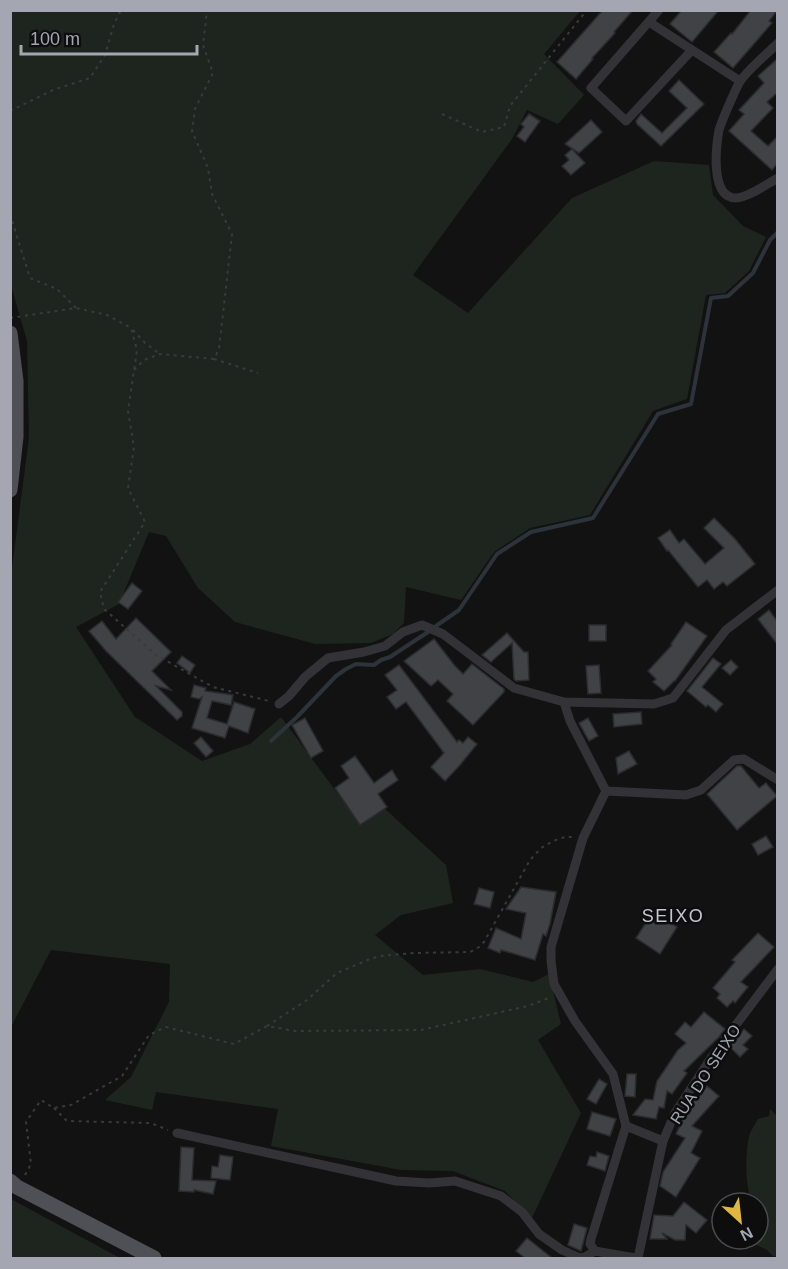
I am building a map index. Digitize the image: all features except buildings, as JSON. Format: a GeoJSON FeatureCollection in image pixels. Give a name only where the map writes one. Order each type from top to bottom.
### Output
{"type":"FeatureCollection","features":[{"type":"Feature","properties":{"kind":"main road"},"geometry":{"type":"LineString","coordinates":[[10,333],[16,381],[16,437],[10,490]]}},
{"type":"Feature","properties":{"kind":"main road"},"geometry":{"type":"LineString","coordinates":[[14,1184],[154,1258]]}},
{"type":"Feature","properties":{"kind":"street"},"geometry":{"type":"LineString","coordinates":[[659,10],[591,88],[626,121],[692,50]]}},
{"type":"Feature","properties":{"kind":"street"},"geometry":{"type":"LineString","coordinates":[[649,22],[740,81]]}},
{"type":"Feature","properties":{"kind":"street"},"geometry":{"type":"LineString","coordinates":[[777,44],[740,81],[720,129],[716,161],[721,190],[735,199],[744,197],[777,178]]}},
{"type":"Feature","properties":{"kind":"street"},"geometry":{"type":"LineString","coordinates":[[279,704],[305,677],[328,658],[385,646],[403,633],[422,626],[443,634],[514,688],[564,702],[654,704],[673,698],[726,630],[777,590]]}},
{"type":"Feature","properties":{"kind":"street"},"geometry":{"type":"LineString","coordinates":[[564,702],[570,720],[606,791]]}},
{"type":"Feature","properties":{"kind":"street"},"geometry":{"type":"LineString","coordinates":[[606,791],[686,795],[701,790],[734,760],[744,759],[777,780]]}},
{"type":"Feature","properties":{"kind":"street"},"geometry":{"type":"LineString","coordinates":[[595,1251],[592,1248],[591,1239],[626,1126],[613,1074],[575,1021],[554,984],[551,947],[583,837],[606,791]]}},
{"type":"Feature","properties":{"kind":"street","name":"RUA DO SEIXO"},"geometry":{"type":"LineString","coordinates":[[636,1258],[663,1141],[675,1113],[711,1058],[777,969]]}},
{"type":"Feature","properties":{"kind":"street"},"geometry":{"type":"LineString","coordinates":[[626,1126],[663,1141]]}},
{"type":"Feature","properties":{"kind":"street"},"geometry":{"type":"LineString","coordinates":[[177,1133],[396,1181],[429,1183],[455,1181],[501,1196],[522,1212],[539,1234],[562,1250],[580,1258],[595,1251],[636,1258]]}},
{"type":"Feature","properties":{"kind":"path"},"geometry":{"type":"LineString","coordinates":[[10,111],[53,90],[90,78],[105,55],[114,24],[121,10]]}},
{"type":"Feature","properties":{"kind":"path"},"geometry":{"type":"LineString","coordinates":[[207,10],[203,45],[213,73],[195,109],[192,131],[208,168],[212,194],[232,234],[219,349],[214,359]]}},
{"type":"Feature","properties":{"kind":"path"},"geometry":{"type":"LineString","coordinates":[[442,114],[482,132],[504,127],[510,106],[587,10]]}},
{"type":"Feature","properties":{"kind":"path"},"geometry":{"type":"LineString","coordinates":[[10,214],[30,278],[57,289],[76,308]]}},
{"type":"Feature","properties":{"kind":"path"},"geometry":{"type":"LineString","coordinates":[[10,318],[76,308],[107,315],[131,328],[145,343],[160,354]]}},
{"type":"Feature","properties":{"kind":"path"},"geometry":{"type":"LineString","coordinates":[[131,328],[137,350],[128,411],[134,447],[128,488],[145,522],[100,592],[104,609],[156,655],[213,687],[279,704]]}},
{"type":"Feature","properties":{"kind":"path"},"geometry":{"type":"LineString","coordinates":[[134,370],[144,360],[160,354],[214,359],[258,374]]}},
{"type":"Feature","properties":{"kind":"path"},"geometry":{"type":"LineString","coordinates":[[54,1108],[71,1105],[122,1076],[149,1035],[166,1027],[234,1044],[307,1000],[337,973],[370,959],[414,953],[462,953],[479,948],[530,861],[541,848],[565,837],[583,837]]}},
{"type":"Feature","properties":{"kind":"path"},"geometry":{"type":"LineString","coordinates":[[267,1026],[295,1031],[421,1030],[528,1006],[559,994]]}},
{"type":"Feature","properties":{"kind":"path"},"geometry":{"type":"LineString","coordinates":[[14,1184],[31,1164],[26,1122],[41,1100],[68,1120],[151,1123],[177,1133]]}},
{"type":"Feature","properties":{"kind":"shaded area"},"geometry":{"type":"Polygon","coordinates":[[[11,11],[580,11],[544,54],[584,95],[558,124],[527,110],[512,139],[413,275],[468,313],[572,198],[654,161],[709,165],[713,195],[743,226],[766,237],[749,271],[725,293],[706,295],[687,399],[653,411],[590,515],[530,528],[494,552],[461,600],[406,587],[404,623],[393,634],[371,643],[315,644],[235,622],[198,588],[166,536],[149,532],[119,604],[76,627],[135,717],[202,761],[250,744],[281,717],[361,825],[384,808],[446,865],[453,903],[401,915],[375,935],[423,975],[480,969],[533,982],[549,974],[561,1024],[538,1040],[581,1113],[532,1218],[505,1191],[453,1171],[401,1170],[271,1146],[278,1109],[156,1092],[152,1110],[105,1100],[131,1077],[169,1002],[170,964],[51,950],[11,1027],[10,583],[29,438],[27,341],[10,282],[11,11]]]}},
{"type":"Feature","properties":{"kind":"shaded area"},"geometry":{"type":"Polygon","coordinates":[[[770,1109],[777,1115],[777,1257],[768,1251],[770,1251],[770,1191],[749,1191],[746,1170],[750,1134],[758,1119],[769,1116],[770,1109]]]}},
{"type":"Feature","properties":{"kind":"shaded area"},"geometry":{"type":"Polygon","coordinates":[[[11,1199],[120,1258],[11,1258],[11,1199]]]}},
{"type":"Feature","properties":{"kind":"waterway"},"geometry":{"type":"LineString","coordinates":[[436,626],[459,610],[497,554],[531,532],[593,518],[658,414],[691,404],[711,298],[728,296],[753,273],[770,240],[778,232]]}},
{"type":"Feature","properties":{"kind":"waterway"},"geometry":{"type":"LineString","coordinates":[[271,741],[336,676],[346,669],[356,664],[374,665],[428,632]]}},
{"type":"Feature","properties":{"kind":"district","name":"SEIXO"},"geometry":{"type":"Point","coordinates":[673,916]}}]}
